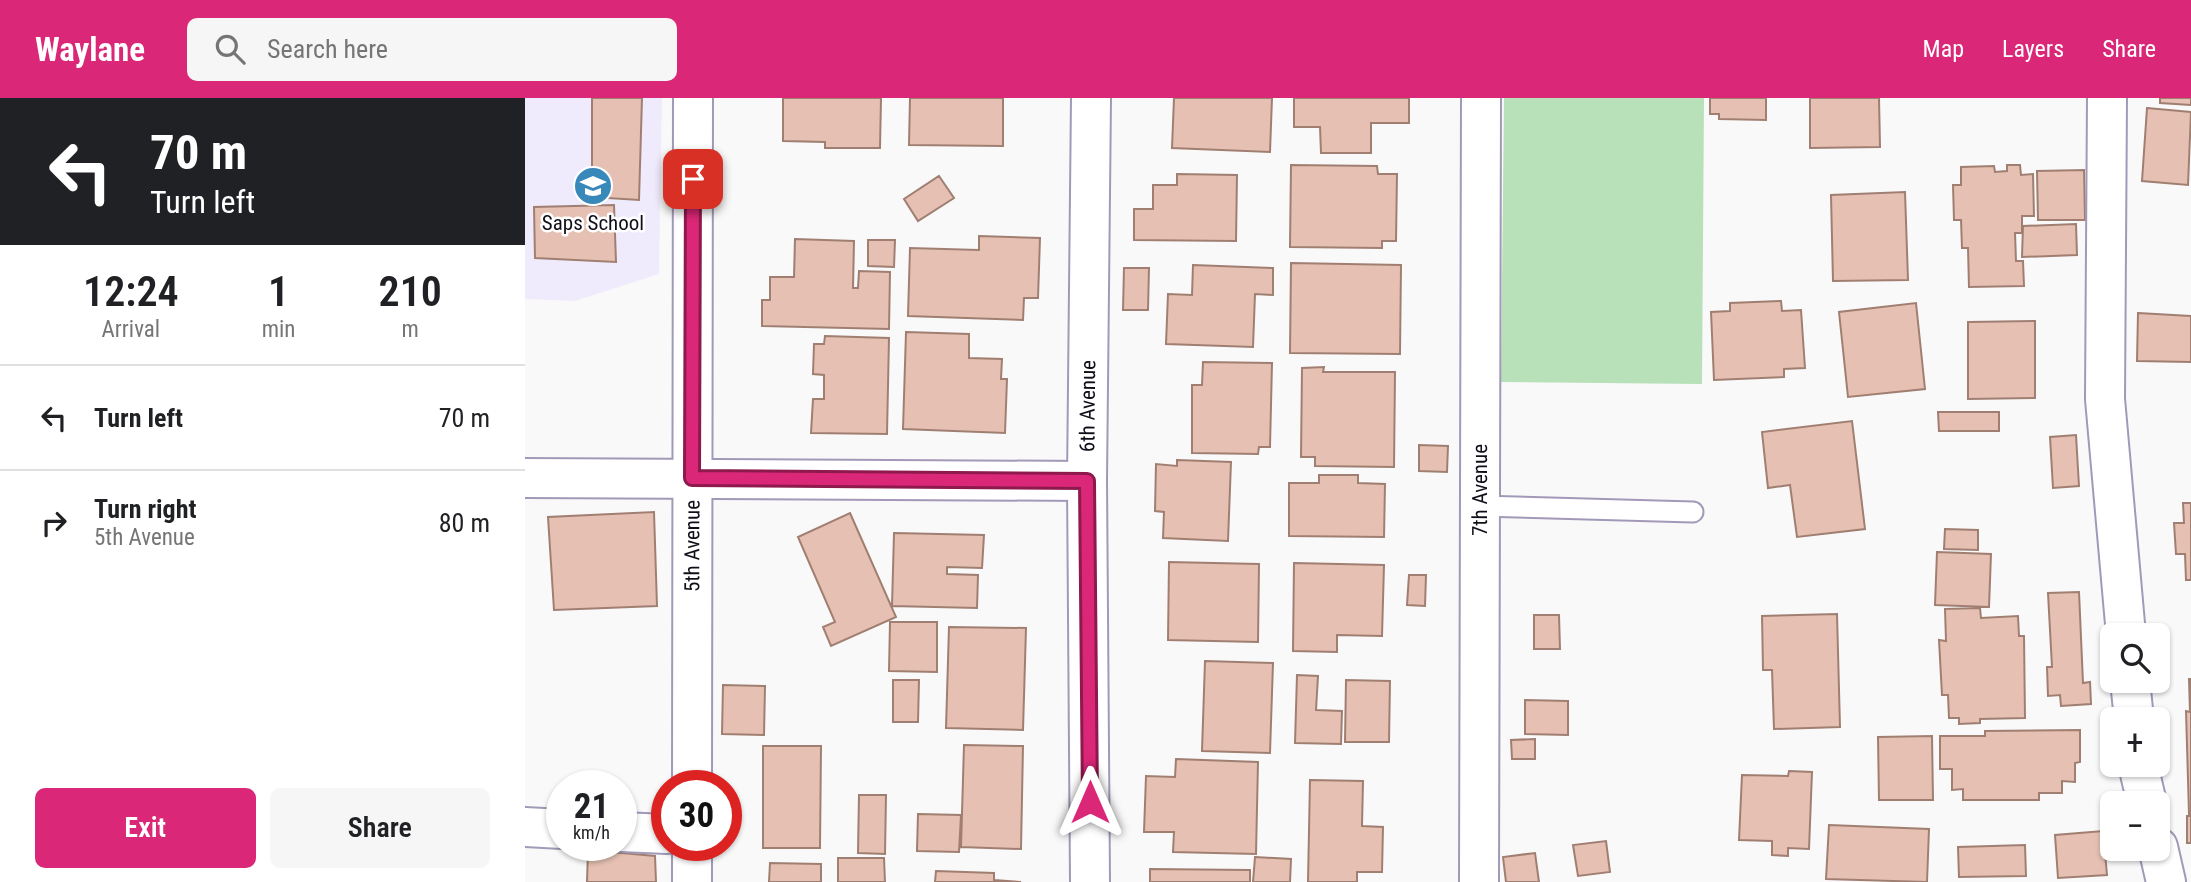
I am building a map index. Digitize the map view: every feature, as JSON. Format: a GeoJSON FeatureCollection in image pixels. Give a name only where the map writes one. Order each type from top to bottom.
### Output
{"type":"FeatureCollection","features":[{"type":"Feature","properties":{"kind":"street","name":"5th Avenue"},"geometry":{"type":"LineString","coordinates":[[692,770],[693,98]]}},
{"type":"Feature","properties":{"kind":"street","name":"6th Avenue"},"geometry":{"type":"LineString","coordinates":[[1090,882],[1087,481],[1091,98]]}},
{"type":"Feature","properties":{"kind":"street","name":"7th Avenue"},"geometry":{"type":"LineString","coordinates":[[1479,882],[1482,98]]}},
{"type":"Feature","properties":{"kind":"street"},"geometry":{"type":"LineString","coordinates":[[2106,98],[2105,399],[2125,623]]}},
{"type":"Feature","properties":{"kind":"street"},"geometry":{"type":"LineString","coordinates":[[525,478],[1087,481]]}},
{"type":"Feature","properties":{"kind":"street"},"geometry":{"type":"LineString","coordinates":[[525,827],[546,828]]}},
{"type":"Feature","properties":{"kind":"street"},"geometry":{"type":"LineString","coordinates":[[692,861],[692,882]]}},
{"type":"Feature","properties":{"kind":"street"},"geometry":{"type":"LineString","coordinates":[[2161,861],[2166,882]]}},
{"type":"Feature","properties":{"kind":"lane"},"geometry":{"type":"LineString","coordinates":[[1479,506],[1693,512]]}},
{"type":"Feature","properties":{"kind":"shaded area","name":"Saps School"},"geometry":{"type":"Polygon","coordinates":[[[525,98],[662,98],[659,274],[575,301],[525,299],[525,98]]]}},
{"type":"Feature","properties":{"kind":"green space"},"geometry":{"type":"Polygon","coordinates":[[[1504,98],[1704,98],[1702,384],[1501,382],[1504,98]]]}},
{"type":"Feature","properties":{"kind":"building"},"geometry":{"type":"Polygon","coordinates":[[[592,98],[642,98],[639,200],[592,197],[592,98]]]}},
{"type":"Feature","properties":{"kind":"building"},"geometry":{"type":"Polygon","coordinates":[[[783,98],[881,98],[880,148],[825,148],[825,142],[783,141],[783,98]]]}},
{"type":"Feature","properties":{"kind":"building"},"geometry":{"type":"Polygon","coordinates":[[[910,98],[1003,98],[1003,146],[909,145],[910,98]]]}},
{"type":"Feature","properties":{"kind":"building"},"geometry":{"type":"Polygon","coordinates":[[[1174,98],[1272,98],[1270,152],[1172,148],[1174,98]]]}},
{"type":"Feature","properties":{"kind":"building"},"geometry":{"type":"Polygon","coordinates":[[[1294,98],[1409,98],[1409,123],[1371,123],[1371,153],[1321,153],[1320,127],[1294,127],[1294,98]]]}},
{"type":"Feature","properties":{"kind":"building"},"geometry":{"type":"Polygon","coordinates":[[[1710,98],[1766,98],[1766,120],[1719,119],[1719,114],[1710,114],[1710,98]]]}},
{"type":"Feature","properties":{"kind":"building"},"geometry":{"type":"Polygon","coordinates":[[[1810,98],[1879,98],[1880,147],[1810,148],[1810,98]]]}},
{"type":"Feature","properties":{"kind":"building"},"geometry":{"type":"Polygon","coordinates":[[[2160,98],[2191,98],[2191,105],[2160,103],[2160,98]]]}},
{"type":"Feature","properties":{"kind":"building"},"geometry":{"type":"Polygon","coordinates":[[[2147,108],[2191,112],[2188,185],[2142,181],[2147,108]]]}},
{"type":"Feature","properties":{"kind":"building"},"geometry":{"type":"Polygon","coordinates":[[[1291,165],[1377,166],[1378,174],[1397,174],[1396,241],[1382,241],[1382,248],[1290,247],[1291,165]]]}},
{"type":"Feature","properties":{"kind":"building"},"geometry":{"type":"Polygon","coordinates":[[[2007,165],[2020,165],[2021,175],[2033,174],[2034,216],[2022,216],[2022,233],[2015,233],[2016,261],[2023,261],[2024,286],[1969,287],[1968,248],[1962,248],[1961,220],[1954,220],[1953,185],[1961,185],[1961,167],[1994,166],[1995,172],[2007,171],[2007,165]]]}},
{"type":"Feature","properties":{"kind":"building"},"geometry":{"type":"Polygon","coordinates":[[[2084,170],[2085,220],[2038,220],[2037,171],[2084,170]]]}},
{"type":"Feature","properties":{"kind":"building"},"geometry":{"type":"Polygon","coordinates":[[[1177,174],[1237,175],[1236,241],[1134,240],[1134,209],[1153,209],[1153,185],[1177,185],[1177,174]]]}},
{"type":"Feature","properties":{"kind":"building"},"geometry":{"type":"Polygon","coordinates":[[[939,176],[954,198],[918,221],[904,199],[939,176]]]}},
{"type":"Feature","properties":{"kind":"building"},"geometry":{"type":"Polygon","coordinates":[[[1905,192],[1908,280],[1833,281],[1831,195],[1905,192]]]}},
{"type":"Feature","properties":{"kind":"building"},"geometry":{"type":"Polygon","coordinates":[[[614,205],[616,262],[535,258],[534,207],[614,205]]]}},
{"type":"Feature","properties":{"kind":"building"},"geometry":{"type":"Polygon","coordinates":[[[2076,224],[2077,255],[2022,257],[2023,226],[2076,224]]]}},
{"type":"Feature","properties":{"kind":"building"},"geometry":{"type":"Polygon","coordinates":[[[979,236],[1040,238],[1038,298],[1024,298],[1023,320],[908,316],[910,248],[979,250],[979,236]]]}},
{"type":"Feature","properties":{"kind":"building"},"geometry":{"type":"Polygon","coordinates":[[[795,239],[854,241],[853,288],[858,288],[859,271],[890,272],[889,329],[762,326],[762,300],[770,300],[770,277],[794,277],[795,239]]]}},
{"type":"Feature","properties":{"kind":"building"},"geometry":{"type":"Polygon","coordinates":[[[868,240],[895,240],[894,267],[868,266],[868,240]]]}},
{"type":"Feature","properties":{"kind":"building"},"geometry":{"type":"Polygon","coordinates":[[[1291,263],[1401,265],[1400,354],[1290,353],[1291,263]]]}},
{"type":"Feature","properties":{"kind":"building"},"geometry":{"type":"Polygon","coordinates":[[[1193,265],[1273,268],[1273,295],[1255,294],[1253,347],[1166,344],[1168,294],[1192,295],[1193,265]]]}},
{"type":"Feature","properties":{"kind":"building"},"geometry":{"type":"Polygon","coordinates":[[[1124,268],[1149,268],[1148,310],[1123,310],[1124,268]]]}},
{"type":"Feature","properties":{"kind":"building"},"geometry":{"type":"Polygon","coordinates":[[[1781,301],[1782,311],[1801,310],[1805,368],[1784,369],[1784,377],[1714,380],[1711,312],[1730,311],[1730,303],[1781,301]]]}},
{"type":"Feature","properties":{"kind":"building"},"geometry":{"type":"Polygon","coordinates":[[[1916,303],[1925,389],[1848,397],[1839,312],[1916,303]]]}},
{"type":"Feature","properties":{"kind":"building"},"geometry":{"type":"Polygon","coordinates":[[[2138,313],[2191,316],[2191,362],[2137,361],[2138,313]]]}},
{"type":"Feature","properties":{"kind":"building"},"geometry":{"type":"Polygon","coordinates":[[[2035,321],[2035,398],[1968,399],[1968,322],[2035,321]]]}},
{"type":"Feature","properties":{"kind":"building"},"geometry":{"type":"Polygon","coordinates":[[[906,332],[969,334],[969,358],[1002,359],[1001,379],[1007,379],[1005,433],[903,429],[906,332]]]}},
{"type":"Feature","properties":{"kind":"building"},"geometry":{"type":"Polygon","coordinates":[[[825,336],[889,338],[887,434],[811,433],[813,399],[824,399],[824,375],[813,374],[814,344],[824,344],[825,336]]]}},
{"type":"Feature","properties":{"kind":"building"},"geometry":{"type":"Polygon","coordinates":[[[1203,362],[1272,363],[1270,447],[1259,447],[1258,454],[1192,453],[1192,385],[1202,385],[1203,362]]]}},
{"type":"Feature","properties":{"kind":"building"},"geometry":{"type":"Polygon","coordinates":[[[1324,367],[1323,372],[1395,372],[1394,467],[1315,466],[1315,457],[1301,457],[1302,368],[1324,367]]]}},
{"type":"Feature","properties":{"kind":"building"},"geometry":{"type":"Polygon","coordinates":[[[1938,412],[1999,412],[1999,431],[1939,431],[1938,412]]]}},
{"type":"Feature","properties":{"kind":"building"},"geometry":{"type":"Polygon","coordinates":[[[1852,421],[1865,529],[1797,537],[1790,485],[1768,488],[1762,432],[1852,421]]]}},
{"type":"Feature","properties":{"kind":"building"},"geometry":{"type":"Polygon","coordinates":[[[2076,435],[2079,486],[2053,488],[2050,437],[2076,435]]]}},
{"type":"Feature","properties":{"kind":"building"},"geometry":{"type":"Polygon","coordinates":[[[1419,445],[1448,446],[1447,472],[1419,471],[1419,445]]]}},
{"type":"Feature","properties":{"kind":"building"},"geometry":{"type":"Polygon","coordinates":[[[1177,460],[1231,462],[1228,541],[1163,538],[1164,512],[1155,511],[1156,464],[1177,466],[1177,460]]]}},
{"type":"Feature","properties":{"kind":"building"},"geometry":{"type":"Polygon","coordinates":[[[1319,475],[1358,475],[1358,483],[1385,484],[1384,537],[1289,536],[1289,483],[1319,483],[1319,475]]]}},
{"type":"Feature","properties":{"kind":"building"},"geometry":{"type":"Polygon","coordinates":[[[2183,503],[2191,503],[2191,580],[2186,580],[2185,554],[2176,554],[2174,523],[2184,523],[2183,503]]]}},
{"type":"Feature","properties":{"kind":"building"},"geometry":{"type":"Polygon","coordinates":[[[654,512],[657,606],[554,610],[548,517],[654,512]]]}},
{"type":"Feature","properties":{"kind":"building"},"geometry":{"type":"Polygon","coordinates":[[[850,513],[896,617],[831,646],[823,627],[835,622],[798,537],[850,513]]]}},
{"type":"Feature","properties":{"kind":"building"},"geometry":{"type":"Polygon","coordinates":[[[1945,529],[1978,530],[1978,550],[1944,549],[1945,529]]]}},
{"type":"Feature","properties":{"kind":"building"},"geometry":{"type":"Polygon","coordinates":[[[894,533],[984,535],[982,568],[947,567],[947,574],[978,575],[977,608],[892,606],[894,533]]]}},
{"type":"Feature","properties":{"kind":"building"},"geometry":{"type":"Polygon","coordinates":[[[1937,552],[1991,554],[1989,607],[1935,605],[1937,552]]]}},
{"type":"Feature","properties":{"kind":"building"},"geometry":{"type":"Polygon","coordinates":[[[1169,562],[1259,564],[1258,642],[1168,640],[1169,562]]]}},
{"type":"Feature","properties":{"kind":"building"},"geometry":{"type":"Polygon","coordinates":[[[1294,563],[1384,565],[1382,636],[1337,635],[1337,652],[1293,651],[1294,563]]]}},
{"type":"Feature","properties":{"kind":"building"},"geometry":{"type":"Polygon","coordinates":[[[1409,575],[1426,575],[1425,606],[1407,605],[1409,575]]]}},
{"type":"Feature","properties":{"kind":"building"},"geometry":{"type":"Polygon","coordinates":[[[2079,592],[2083,683],[2090,682],[2091,704],[2061,706],[2060,695],[2048,696],[2047,667],[2052,667],[2048,593],[2079,592]]]}},
{"type":"Feature","properties":{"kind":"building"},"geometry":{"type":"Polygon","coordinates":[[[1980,608],[1981,618],[2018,616],[2019,636],[2024,636],[2025,718],[1980,719],[1980,723],[1959,724],[1959,718],[1949,718],[1948,695],[1942,695],[1939,640],[1946,641],[1945,609],[1980,608]]]}},
{"type":"Feature","properties":{"kind":"building"},"geometry":{"type":"Polygon","coordinates":[[[1837,614],[1840,727],[1774,729],[1772,670],[1763,670],[1762,616],[1837,614]]]}},
{"type":"Feature","properties":{"kind":"building"},"geometry":{"type":"Polygon","coordinates":[[[1534,615],[1559,615],[1560,649],[1534,649],[1534,615]]]}},
{"type":"Feature","properties":{"kind":"building"},"geometry":{"type":"Polygon","coordinates":[[[890,622],[937,622],[937,672],[889,671],[890,622]]]}},
{"type":"Feature","properties":{"kind":"building"},"geometry":{"type":"Polygon","coordinates":[[[949,627],[1026,628],[1023,730],[946,728],[949,627]]]}},
{"type":"Feature","properties":{"kind":"building"},"geometry":{"type":"Polygon","coordinates":[[[1205,661],[1273,663],[1270,753],[1202,751],[1205,661]]]}},
{"type":"Feature","properties":{"kind":"building"},"geometry":{"type":"Polygon","coordinates":[[[1297,675],[1318,676],[1316,710],[1342,711],[1341,744],[1295,743],[1297,675]]]}},
{"type":"Feature","properties":{"kind":"building"},"geometry":{"type":"Polygon","coordinates":[[[2191,679],[2191,814],[2186,711],[2190,712],[2191,679]]]}},
{"type":"Feature","properties":{"kind":"building"},"geometry":{"type":"Polygon","coordinates":[[[893,680],[919,680],[918,722],[893,722],[893,680]]]}},
{"type":"Feature","properties":{"kind":"building"},"geometry":{"type":"Polygon","coordinates":[[[1346,680],[1390,681],[1389,742],[1345,742],[1346,680]]]}},
{"type":"Feature","properties":{"kind":"building"},"geometry":{"type":"Polygon","coordinates":[[[723,685],[765,686],[764,735],[722,734],[723,685]]]}},
{"type":"Feature","properties":{"kind":"building"},"geometry":{"type":"Polygon","coordinates":[[[1525,700],[1568,701],[1568,735],[1525,734],[1525,700]]]}},
{"type":"Feature","properties":{"kind":"building"},"geometry":{"type":"Polygon","coordinates":[[[2080,730],[2080,762],[2075,763],[2075,782],[2062,781],[2062,793],[2039,793],[2039,800],[1963,800],[1963,789],[1952,790],[1952,769],[1940,769],[1940,736],[1985,736],[1985,731],[2080,730]]]}},
{"type":"Feature","properties":{"kind":"building"},"geometry":{"type":"Polygon","coordinates":[[[1932,736],[1933,800],[1879,800],[1878,737],[1932,736]]]}},
{"type":"Feature","properties":{"kind":"building"},"geometry":{"type":"Polygon","coordinates":[[[1535,739],[1535,759],[1512,759],[1511,740],[1535,739]]]}},
{"type":"Feature","properties":{"kind":"building"},"geometry":{"type":"Polygon","coordinates":[[[964,745],[1023,746],[1021,849],[961,847],[964,745]]]}},
{"type":"Feature","properties":{"kind":"building"},"geometry":{"type":"Polygon","coordinates":[[[763,746],[821,746],[820,848],[763,848],[763,746]]]}},
{"type":"Feature","properties":{"kind":"building"},"geometry":{"type":"Polygon","coordinates":[[[1176,759],[1258,762],[1256,854],[1173,852],[1174,832],[1144,832],[1146,776],[1175,777],[1176,759]]]}},
{"type":"Feature","properties":{"kind":"building"},"geometry":{"type":"Polygon","coordinates":[[[1789,771],[1812,772],[1809,849],[1788,848],[1788,856],[1772,855],[1772,841],[1739,840],[1742,775],[1788,776],[1789,771]]]}},
{"type":"Feature","properties":{"kind":"building"},"geometry":{"type":"Polygon","coordinates":[[[1310,780],[1363,781],[1362,826],[1383,827],[1382,872],[1357,872],[1357,882],[1308,882],[1310,780]]]}},
{"type":"Feature","properties":{"kind":"building"},"geometry":{"type":"Polygon","coordinates":[[[859,795],[886,795],[885,854],[858,853],[859,795]]]}},
{"type":"Feature","properties":{"kind":"building"},"geometry":{"type":"Polygon","coordinates":[[[918,814],[961,815],[959,852],[917,851],[918,814]]]}},
{"type":"Feature","properties":{"kind":"building"},"geometry":{"type":"Polygon","coordinates":[[[2187,816],[2191,816],[2191,843],[2187,843],[2187,816]]]}},
{"type":"Feature","properties":{"kind":"building"},"geometry":{"type":"Polygon","coordinates":[[[1829,825],[1929,829],[1927,882],[1826,879],[1829,825]]]}},
{"type":"Feature","properties":{"kind":"building"},"geometry":{"type":"Polygon","coordinates":[[[2100,831],[2100,861],[2106,861],[2107,875],[2058,878],[2055,835],[2100,831]]]}},
{"type":"Feature","properties":{"kind":"building"},"geometry":{"type":"Polygon","coordinates":[[[1606,841],[1610,872],[1578,876],[1573,845],[1606,841]]]}},
{"type":"Feature","properties":{"kind":"building"},"geometry":{"type":"Polygon","coordinates":[[[2025,845],[2026,876],[1959,877],[1958,847],[2025,845]]]}},
{"type":"Feature","properties":{"kind":"building"},"geometry":{"type":"Polygon","coordinates":[[[1535,853],[1539,882],[1506,882],[1503,857],[1535,853]]]}},
{"type":"Feature","properties":{"kind":"building"},"geometry":{"type":"Polygon","coordinates":[[[637,854],[651,856],[651,861],[655,861],[656,882],[587,882],[588,861],[637,861],[637,854]]]}},
{"type":"Feature","properties":{"kind":"building"},"geometry":{"type":"Polygon","coordinates":[[[1255,857],[1291,859],[1290,882],[1253,882],[1255,857]]]}},
{"type":"Feature","properties":{"kind":"building"},"geometry":{"type":"Polygon","coordinates":[[[838,858],[884,858],[885,882],[838,882],[838,858]]]}},
{"type":"Feature","properties":{"kind":"building"},"geometry":{"type":"Polygon","coordinates":[[[770,863],[821,864],[821,882],[769,882],[770,863]]]}},
{"type":"Feature","properties":{"kind":"building"},"geometry":{"type":"Polygon","coordinates":[[[1150,869],[1250,870],[1250,882],[1150,882],[1150,869]]]}},
{"type":"Feature","properties":{"kind":"building"},"geometry":{"type":"Polygon","coordinates":[[[936,871],[994,873],[994,880],[1021,882],[935,882],[936,871]]]}},
{"type":"Feature","properties":{"kind":"place","name":"Saps School"},"geometry":{"type":"Point","coordinates":[593,186]}},
{"type":"Feature","properties":{"kind":"route"},"geometry":{"type":"LineString","coordinates":[[693,179],[692,478],[1087,481],[1090,802]]}}]}
